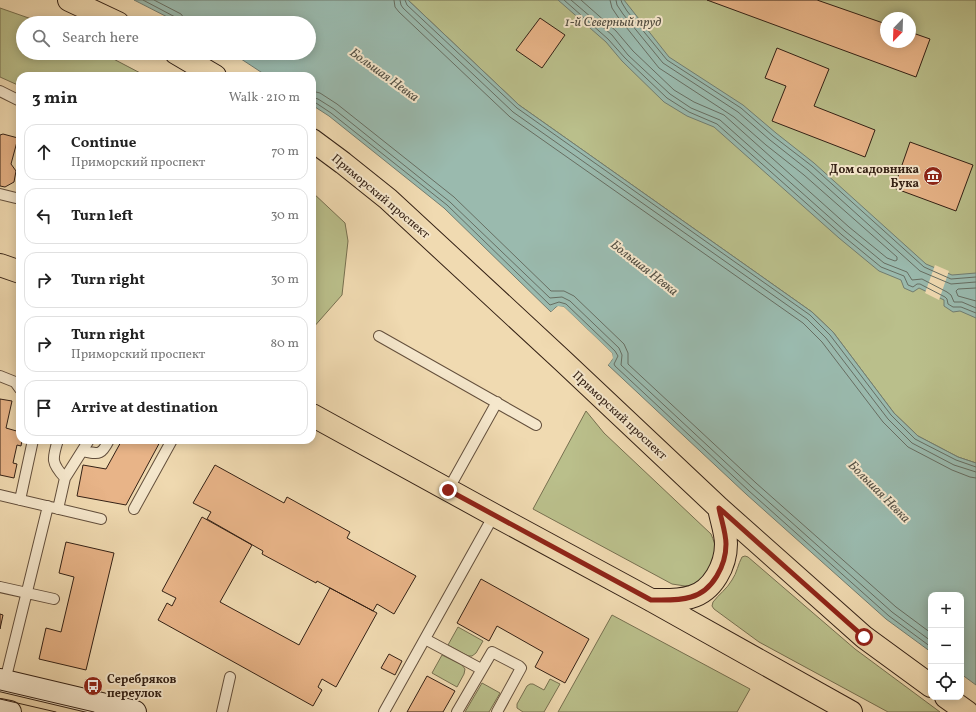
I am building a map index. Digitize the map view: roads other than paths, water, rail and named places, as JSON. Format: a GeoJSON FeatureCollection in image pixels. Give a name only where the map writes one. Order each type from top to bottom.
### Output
{"type":"FeatureCollection","features":[{"type":"Feature","properties":{"kind":"main road"},"geometry":{"type":"LineString","coordinates":[[69,0],[103,16]]}},
{"type":"Feature","properties":{"kind":"main road"},"geometry":{"type":"LineString","coordinates":[[188,60],[208,72]]}},
{"type":"Feature","properties":{"kind":"main road","name":"Приморский проспект"},"geometry":{"type":"LineString","coordinates":[[316,143],[388,199],[558,356],[719,508],[864,637],[928,684]]}},
{"type":"Feature","properties":{"kind":"main road"},"geometry":{"type":"LineString","coordinates":[[0,265],[16,271]]}},
{"type":"Feature","properties":{"kind":"main road"},"geometry":{"type":"LineString","coordinates":[[316,417],[651,600],[851,712]]}},
{"type":"Feature","properties":{"kind":"main road"},"geometry":{"type":"LineString","coordinates":[[651,600],[674,600],[692,597],[706,589],[717,576],[724,560],[726,544],[719,508]]}},
{"type":"Feature","properties":{"kind":"main road"},"geometry":{"type":"LineString","coordinates":[[2,680],[135,712]]}},
{"type":"Feature","properties":{"kind":"main road"},"geometry":{"type":"LineString","coordinates":[[950,700],[968,712]]}},
{"type":"Feature","properties":{"kind":"main road"},"geometry":{"type":"LineString","coordinates":[[0,710],[10,712]]}},
{"type":"Feature","properties":{"kind":"lane"},"geometry":{"type":"LineString","coordinates":[[0,91],[16,99]]}},
{"type":"Feature","properties":{"kind":"lane"},"geometry":{"type":"LineString","coordinates":[[0,194],[16,198]]}},
{"type":"Feature","properties":{"kind":"lane"},"geometry":{"type":"LineString","coordinates":[[379,336],[536,424]]}},
{"type":"Feature","properties":{"kind":"lane"},"geometry":{"type":"LineString","coordinates":[[0,376],[16,383]]}},
{"type":"Feature","properties":{"kind":"lane"},"geometry":{"type":"LineString","coordinates":[[448,490],[497,402]]}},
{"type":"Feature","properties":{"kind":"lane"},"geometry":{"type":"LineString","coordinates":[[20,500],[32,444]]}},
{"type":"Feature","properties":{"kind":"lane"},"geometry":{"type":"LineString","coordinates":[[57,444],[53,456],[56,468],[65,478]]}},
{"type":"Feature","properties":{"kind":"lane"},"geometry":{"type":"LineString","coordinates":[[58,509],[65,478],[86,444]]}},
{"type":"Feature","properties":{"kind":"lane"},"geometry":{"type":"LineString","coordinates":[[82,451],[98,454],[103,451],[107,444]]}},
{"type":"Feature","properties":{"kind":"lane"},"geometry":{"type":"LineString","coordinates":[[134,509],[170,444]]}},
{"type":"Feature","properties":{"kind":"lane"},"geometry":{"type":"LineString","coordinates":[[0,495],[101,519]]}},
{"type":"Feature","properties":{"kind":"lane"},"geometry":{"type":"LineString","coordinates":[[2,680],[48,506]]}},
{"type":"Feature","properties":{"kind":"lane"},"geometry":{"type":"LineString","coordinates":[[384,712],[494,515]]}},
{"type":"Feature","properties":{"kind":"lane"},"geometry":{"type":"LineString","coordinates":[[0,587],[54,599]]}},
{"type":"Feature","properties":{"kind":"lane"},"geometry":{"type":"LineString","coordinates":[[425,639],[481,669]]}},
{"type":"Feature","properties":{"kind":"lane"},"geometry":{"type":"LineString","coordinates":[[457,712],[492,652],[521,668],[497,712]]}},
{"type":"Feature","properties":{"kind":"lane"},"geometry":{"type":"LineString","coordinates":[[222,712],[230,677]]}},
{"type":"Feature","properties":{"kind":"water","name":"Большая Невка"},"geometry":{"type":"Polygon","coordinates":[[[134,0],[408,0],[519,105],[812,312],[833,332],[894,413],[918,436],[958,457],[976,463],[976,685],[964,676],[964,592],[928,592],[928,650],[886,619],[746,494],[608,365],[612,360],[612,353],[564,307],[556,307],[551,312],[444,208],[329,116],[316,108],[316,72],[261,72],[243,60],[316,60],[316,16],[165,16],[134,0]]]}},
{"type":"Feature","properties":{"kind":"water","name":"1-й Северный пруд"},"geometry":{"type":"Polygon","coordinates":[[[558,0],[624,0],[669,57],[743,105],[814,163],[926,264],[952,275],[976,273],[976,318],[960,311],[953,312],[944,306],[944,300],[919,288],[913,292],[904,288],[901,280],[879,271],[839,238],[714,127],[687,116],[664,102],[622,61],[606,42],[558,0]]]}},
{"type":"Feature","properties":{"kind":"tram line"},"geometry":{"type":"LineString","coordinates":[[0,690],[94,712]]}},
{"type":"Feature","properties":{"kind":"tram line"},"geometry":{"type":"LineString","coordinates":[[0,699],[56,712]]}},
{"type":"Feature","properties":{"kind":"place","name":"Дом садовника Бука"},"geometry":{"type":"Point","coordinates":[933,176]}},
{"type":"Feature","properties":{"kind":"place","name":"Серебряков переулок"},"geometry":{"type":"Point","coordinates":[93,686]}}]}
